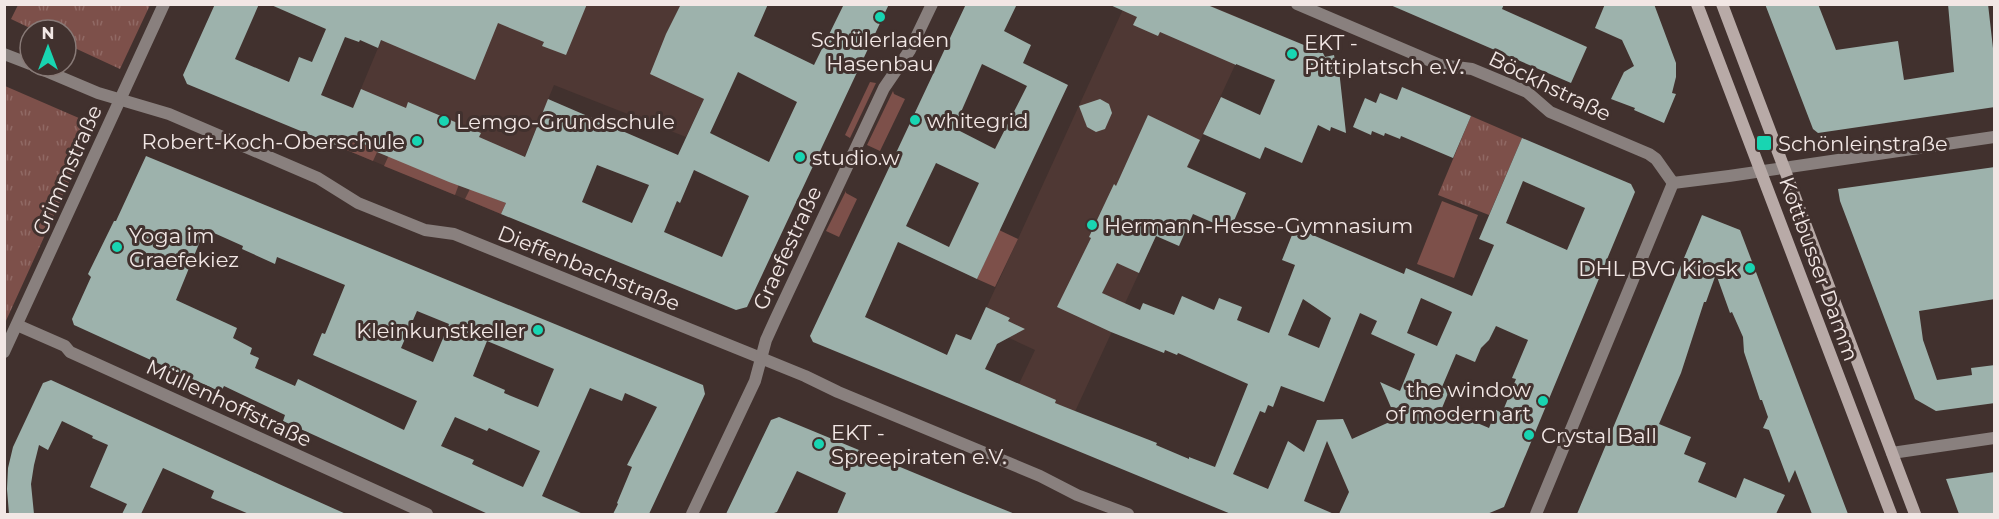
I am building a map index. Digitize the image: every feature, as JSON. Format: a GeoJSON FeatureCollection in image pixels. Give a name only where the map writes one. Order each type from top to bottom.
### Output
{"type":"FeatureCollection","features":[{"type":"Feature","properties":{"kind":"main road","name":"Kottbusser Damm"},"geometry":{"type":"LineString","coordinates":[[1697,4],[1891,514]]}},
{"type":"Feature","properties":{"kind":"main road","name":"Kottbusser Damm"},"geometry":{"type":"LineString","coordinates":[[1722,4],[1915,514]]}},
{"type":"Feature","properties":{"kind":"street","name":"Grimmstraße"},"geometry":{"type":"LineString","coordinates":[[4,352],[164,4]]}},
{"type":"Feature","properties":{"kind":"street","name":"Graefestraße"},"geometry":{"type":"LineString","coordinates":[[692,514],[755,381],[766,340],[884,88],[910,50],[932,4]]}},
{"type":"Feature","properties":{"kind":"street","name":"Böckhstraße"},"geometry":{"type":"LineString","coordinates":[[1297,4],[1440,65],[1472,69],[1527,92],[1550,112],[1649,154],[1656,159],[1673,183]]}},
{"type":"Feature","properties":{"kind":"street","name":"Dieffenbachstraße"},"geometry":{"type":"LineString","coordinates":[[63,78],[99,93],[169,114],[318,178],[358,203],[425,230],[454,234],[805,376],[838,392],[1040,476],[1077,495],[1128,514]]}},
{"type":"Feature","properties":{"kind":"street"},"geometry":{"type":"LineString","coordinates":[[1536,514],[1673,183],[1995,137]]}},
{"type":"Feature","properties":{"kind":"street","name":"Müllenhoffstraße"},"geometry":{"type":"LineString","coordinates":[[17,325],[65,346],[70,352],[427,514]]}},
{"type":"Feature","properties":{"kind":"street"},"geometry":{"type":"LineString","coordinates":[[1892,453],[1995,438]]}},
{"type":"Feature","properties":{"kind":"shaded area","name":"Lemgo-Grundschule"},"geometry":{"type":"Polygon","coordinates":[[[396,5],[748,5],[686,137],[554,85],[501,214],[337,146],[396,5]]]}},
{"type":"Feature","properties":{"kind":"shaded area","name":"Hermann-Hesse-Gymnasium"},"geometry":{"type":"Polygon","coordinates":[[[1125,5],[1209,5],[1254,24],[1060,444],[1002,420],[1035,350],[979,324],[1125,5]]]}},
{"type":"Feature","properties":{"kind":"green space"},"geometry":{"type":"Polygon","coordinates":[[[18,4],[150,5],[120,69],[78,50],[78,18],[18,18],[18,22],[11,19],[18,4]]]}},
{"type":"Feature","properties":{"kind":"green space"},"geometry":{"type":"Polygon","coordinates":[[[870,82],[876,83],[850,138],[845,135],[870,82]]]}},
{"type":"Feature","properties":{"kind":"green space"},"geometry":{"type":"Polygon","coordinates":[[[5,86],[95,125],[5,323],[5,86]]]}},
{"type":"Feature","properties":{"kind":"green space"},"geometry":{"type":"Polygon","coordinates":[[[893,91],[894,94],[905,99],[880,151],[867,145],[893,91]]]}},
{"type":"Feature","properties":{"kind":"green space"},"geometry":{"type":"Polygon","coordinates":[[[1471,116],[1522,138],[1489,215],[1438,195],[1471,116]]]}},
{"type":"Feature","properties":{"kind":"green space"},"geometry":{"type":"Polygon","coordinates":[[[342,135],[378,150],[373,161],[337,146],[342,135]]]}},
{"type":"Feature","properties":{"kind":"green space"},"geometry":{"type":"Polygon","coordinates":[[[389,155],[459,184],[455,195],[384,166],[389,155]]]}},
{"type":"Feature","properties":{"kind":"green space"},"geometry":{"type":"Polygon","coordinates":[[[470,189],[506,203],[501,214],[465,199],[470,189]]]}},
{"type":"Feature","properties":{"kind":"green space"},"geometry":{"type":"Polygon","coordinates":[[[846,191],[857,199],[839,237],[826,231],[846,191]]]}},
{"type":"Feature","properties":{"kind":"green space"},"geometry":{"type":"Polygon","coordinates":[[[1442,201],[1478,215],[1454,278],[1417,264],[1442,201]]]}},
{"type":"Feature","properties":{"kind":"green space"},"geometry":{"type":"Polygon","coordinates":[[[999,230],[1018,239],[995,287],[977,279],[999,230]]]}},
{"type":"Feature","properties":{"kind":"building"},"geometry":{"type":"Polygon","coordinates":[[[215,4],[259,4],[235,59],[289,82],[299,57],[312,62],[326,29],[269,4],[587,4],[566,55],[542,46],[544,42],[498,23],[475,80],[381,40],[378,48],[360,40],[359,42],[345,37],[321,95],[353,108],[361,89],[406,108],[408,102],[481,133],[479,137],[525,157],[548,99],[678,155],[704,99],[650,74],[681,4],[768,4],[754,36],[814,65],[844,4],[889,4],[747,307],[736,310],[501,214],[506,203],[449,182],[342,135],[337,146],[187,84],[183,75],[215,4]],[[738,72],[710,133],[769,162],[797,102],[738,72]],[[597,165],[582,202],[632,223],[649,185],[597,165]],[[694,170],[680,203],[677,201],[664,232],[722,257],[749,196],[694,170]]]}},
{"type":"Feature","properties":{"kind":"building"},"geometry":{"type":"Polygon","coordinates":[[[966,4],[1017,4],[1004,31],[1031,45],[1023,63],[1068,85],[977,279],[898,242],[865,317],[947,355],[956,334],[971,340],[986,307],[1010,318],[1008,321],[1025,329],[997,344],[985,369],[1056,400],[1055,403],[1157,443],[1156,445],[1189,459],[1189,457],[1215,467],[1248,384],[1178,353],[1177,355],[1165,350],[1164,353],[1111,332],[1057,307],[1148,115],[1200,140],[1187,167],[1246,193],[1230,230],[1193,214],[1179,246],[1156,236],[1139,273],[1117,263],[1102,293],[1140,310],[1143,303],[1174,315],[1182,296],[1214,310],[1219,298],[1242,307],[1237,320],[1269,333],[1295,265],[1282,260],[1294,230],[1307,235],[1308,233],[1404,274],[1406,268],[1472,296],[1494,245],[1479,239],[1522,138],[1631,184],[1635,192],[1504,507],[1487,514],[1339,514],[1349,492],[1327,441],[1304,501],[1334,514],[1231,514],[813,342],[810,336],[966,4]],[[982,64],[954,128],[995,149],[1027,86],[982,64]],[[936,163],[906,226],[949,247],[979,183],[936,163]],[[1523,181],[1506,223],[1567,250],[1585,208],[1523,181]],[[1421,298],[1407,333],[1437,346],[1452,312],[1421,298]],[[1303,299],[1288,335],[1319,348],[1331,318],[1303,299]],[[1360,313],[1324,402],[1281,386],[1273,407],[1268,405],[1265,413],[1260,411],[1233,474],[1268,489],[1288,441],[1304,452],[1317,420],[1343,419],[1352,439],[1396,419],[1380,382],[1400,391],[1415,354],[1371,334],[1377,321],[1360,313]],[[1496,326],[1489,340],[1481,348],[1475,362],[1456,354],[1442,387],[1449,391],[1442,408],[1489,428],[1496,410],[1502,413],[1516,379],[1512,378],[1528,340],[1496,326]]]}},
{"type":"Feature","properties":{"kind":"building"},"geometry":{"type":"Polygon","coordinates":[[[1108,4],[1205,4],[1316,50],[1321,49],[1325,57],[1334,55],[1337,70],[1339,70],[1346,133],[1331,127],[1330,131],[1318,125],[1302,163],[1265,147],[1260,159],[1203,134],[1221,97],[1260,115],[1275,80],[1160,32],[1158,36],[1133,25],[1137,17],[1108,4]]]}},
{"type":"Feature","properties":{"kind":"building"},"geometry":{"type":"Polygon","coordinates":[[[1388,4],[1504,4],[1502,9],[1587,47],[1571,83],[1388,4]]]}},
{"type":"Feature","properties":{"kind":"building"},"geometry":{"type":"Polygon","coordinates":[[[1605,4],[1654,4],[1676,63],[1676,77],[1672,93],[1676,94],[1664,123],[1611,99],[1624,72],[1634,66],[1622,40],[1595,28],[1605,4]]]}},
{"type":"Feature","properties":{"kind":"building"},"geometry":{"type":"Polygon","coordinates":[[[1765,4],[1818,4],[1836,50],[1898,41],[1904,80],[1954,72],[1948,4],[1988,4],[1995,66],[1995,107],[1818,133],[1813,129],[1765,4]]]}},
{"type":"Feature","properties":{"kind":"building"},"geometry":{"type":"Polygon","coordinates":[[[1402,87],[1471,116],[1453,158],[1401,136],[1400,139],[1372,131],[1371,135],[1353,127],[1365,98],[1376,103],[1380,93],[1397,100],[1402,87]]]}},
{"type":"Feature","properties":{"kind":"building"},"geometry":{"type":"Polygon","coordinates":[[[1100,99],[1109,104],[1112,113],[1105,129],[1096,132],[1087,127],[1079,106],[1100,99]]]}},
{"type":"Feature","properties":{"kind":"building"},"geometry":{"type":"Polygon","coordinates":[[[146,156],[703,385],[705,394],[649,514],[613,514],[632,467],[627,465],[657,407],[625,393],[622,401],[590,388],[542,496],[583,514],[488,514],[283,421],[285,415],[224,386],[221,392],[74,325],[72,319],[91,277],[88,274],[146,156]],[[205,229],[176,300],[237,328],[233,338],[252,348],[250,354],[259,358],[255,368],[295,386],[298,379],[404,430],[417,401],[313,355],[322,333],[325,334],[345,285],[277,257],[275,264],[205,229]],[[417,311],[401,348],[433,362],[449,324],[417,311]],[[487,341],[473,376],[505,390],[504,393],[538,407],[554,369],[487,341]],[[455,417],[441,446],[474,460],[472,464],[523,487],[540,451],[489,428],[487,431],[455,417]]]}},
{"type":"Feature","properties":{"kind":"building"},"geometry":{"type":"Polygon","coordinates":[[[1995,167],[1995,299],[1919,311],[1923,340],[1937,380],[1972,375],[1971,368],[1995,365],[1995,403],[1936,411],[1915,399],[1840,201],[1838,189],[1995,167]]]}},
{"type":"Feature","properties":{"kind":"building"},"geometry":{"type":"Polygon","coordinates":[[[1702,215],[1740,230],[1848,514],[1812,514],[1795,470],[1789,483],[1769,430],[1763,428],[1768,417],[1744,352],[1743,337],[1732,312],[1730,313],[1716,274],[1706,302],[1704,302],[1681,373],[1659,424],[1691,437],[1684,454],[1706,463],[1698,482],[1736,498],[1744,478],[1785,495],[1776,514],[1577,514],[1702,215]]]}},
{"type":"Feature","properties":{"kind":"building"},"geometry":{"type":"Polygon","coordinates":[[[51,380],[346,514],[249,514],[211,498],[214,491],[163,468],[141,514],[122,514],[127,504],[90,487],[108,445],[62,421],[48,450],[39,445],[31,484],[34,514],[9,514],[8,468],[13,447],[43,383],[51,380]]]}},
{"type":"Feature","properties":{"kind":"building"},"geometry":{"type":"Polygon","coordinates":[[[779,417],[1015,514],[837,514],[846,493],[797,471],[777,512],[726,514],[771,420],[779,417]]]}},
{"type":"Feature","properties":{"kind":"building"},"geometry":{"type":"Polygon","coordinates":[[[1995,472],[1995,514],[1959,514],[1946,479],[1995,472]]]}},
{"type":"Feature","properties":{"kind":"place","name":"Schülerladen Hasenbau"},"geometry":{"type":"Point","coordinates":[880,17]}},
{"type":"Feature","properties":{"kind":"place","name":"EKT - Pittiplatsch e.V."},"geometry":{"type":"Point","coordinates":[1292,54]}},
{"type":"Feature","properties":{"kind":"place","name":"whitegrid"},"geometry":{"type":"Point","coordinates":[915,120]}},
{"type":"Feature","properties":{"kind":"place","name":"Lemgo-Grundschule"},"geometry":{"type":"Point","coordinates":[444,121]}},
{"type":"Feature","properties":{"kind":"place","name":"Robert-Koch-Oberschule"},"geometry":{"type":"Point","coordinates":[417,141]}},
{"type":"Feature","properties":{"kind":"place","name":"Schönleinstraße"},"geometry":{"type":"Point","coordinates":[1764,143]}},
{"type":"Feature","properties":{"kind":"place","name":"studio.w"},"geometry":{"type":"Point","coordinates":[800,157]}},
{"type":"Feature","properties":{"kind":"place","name":"Hermann-Hesse-Gymnasium"},"geometry":{"type":"Point","coordinates":[1092,225]}},
{"type":"Feature","properties":{"kind":"place","name":"Yoga im Graefekiez"},"geometry":{"type":"Point","coordinates":[117,247]}},
{"type":"Feature","properties":{"kind":"place","name":"DHL BVG Kiosk"},"geometry":{"type":"Point","coordinates":[1750,268]}},
{"type":"Feature","properties":{"kind":"place","name":"Kleinkunstkeller"},"geometry":{"type":"Point","coordinates":[538,330]}},
{"type":"Feature","properties":{"kind":"place","name":"the window of modern art"},"geometry":{"type":"Point","coordinates":[1543,401]}},
{"type":"Feature","properties":{"kind":"place","name":"Crystal Ball"},"geometry":{"type":"Point","coordinates":[1529,435]}},
{"type":"Feature","properties":{"kind":"place","name":"EKT - Spreepiraten e.V."},"geometry":{"type":"Point","coordinates":[819,444]}}]}
